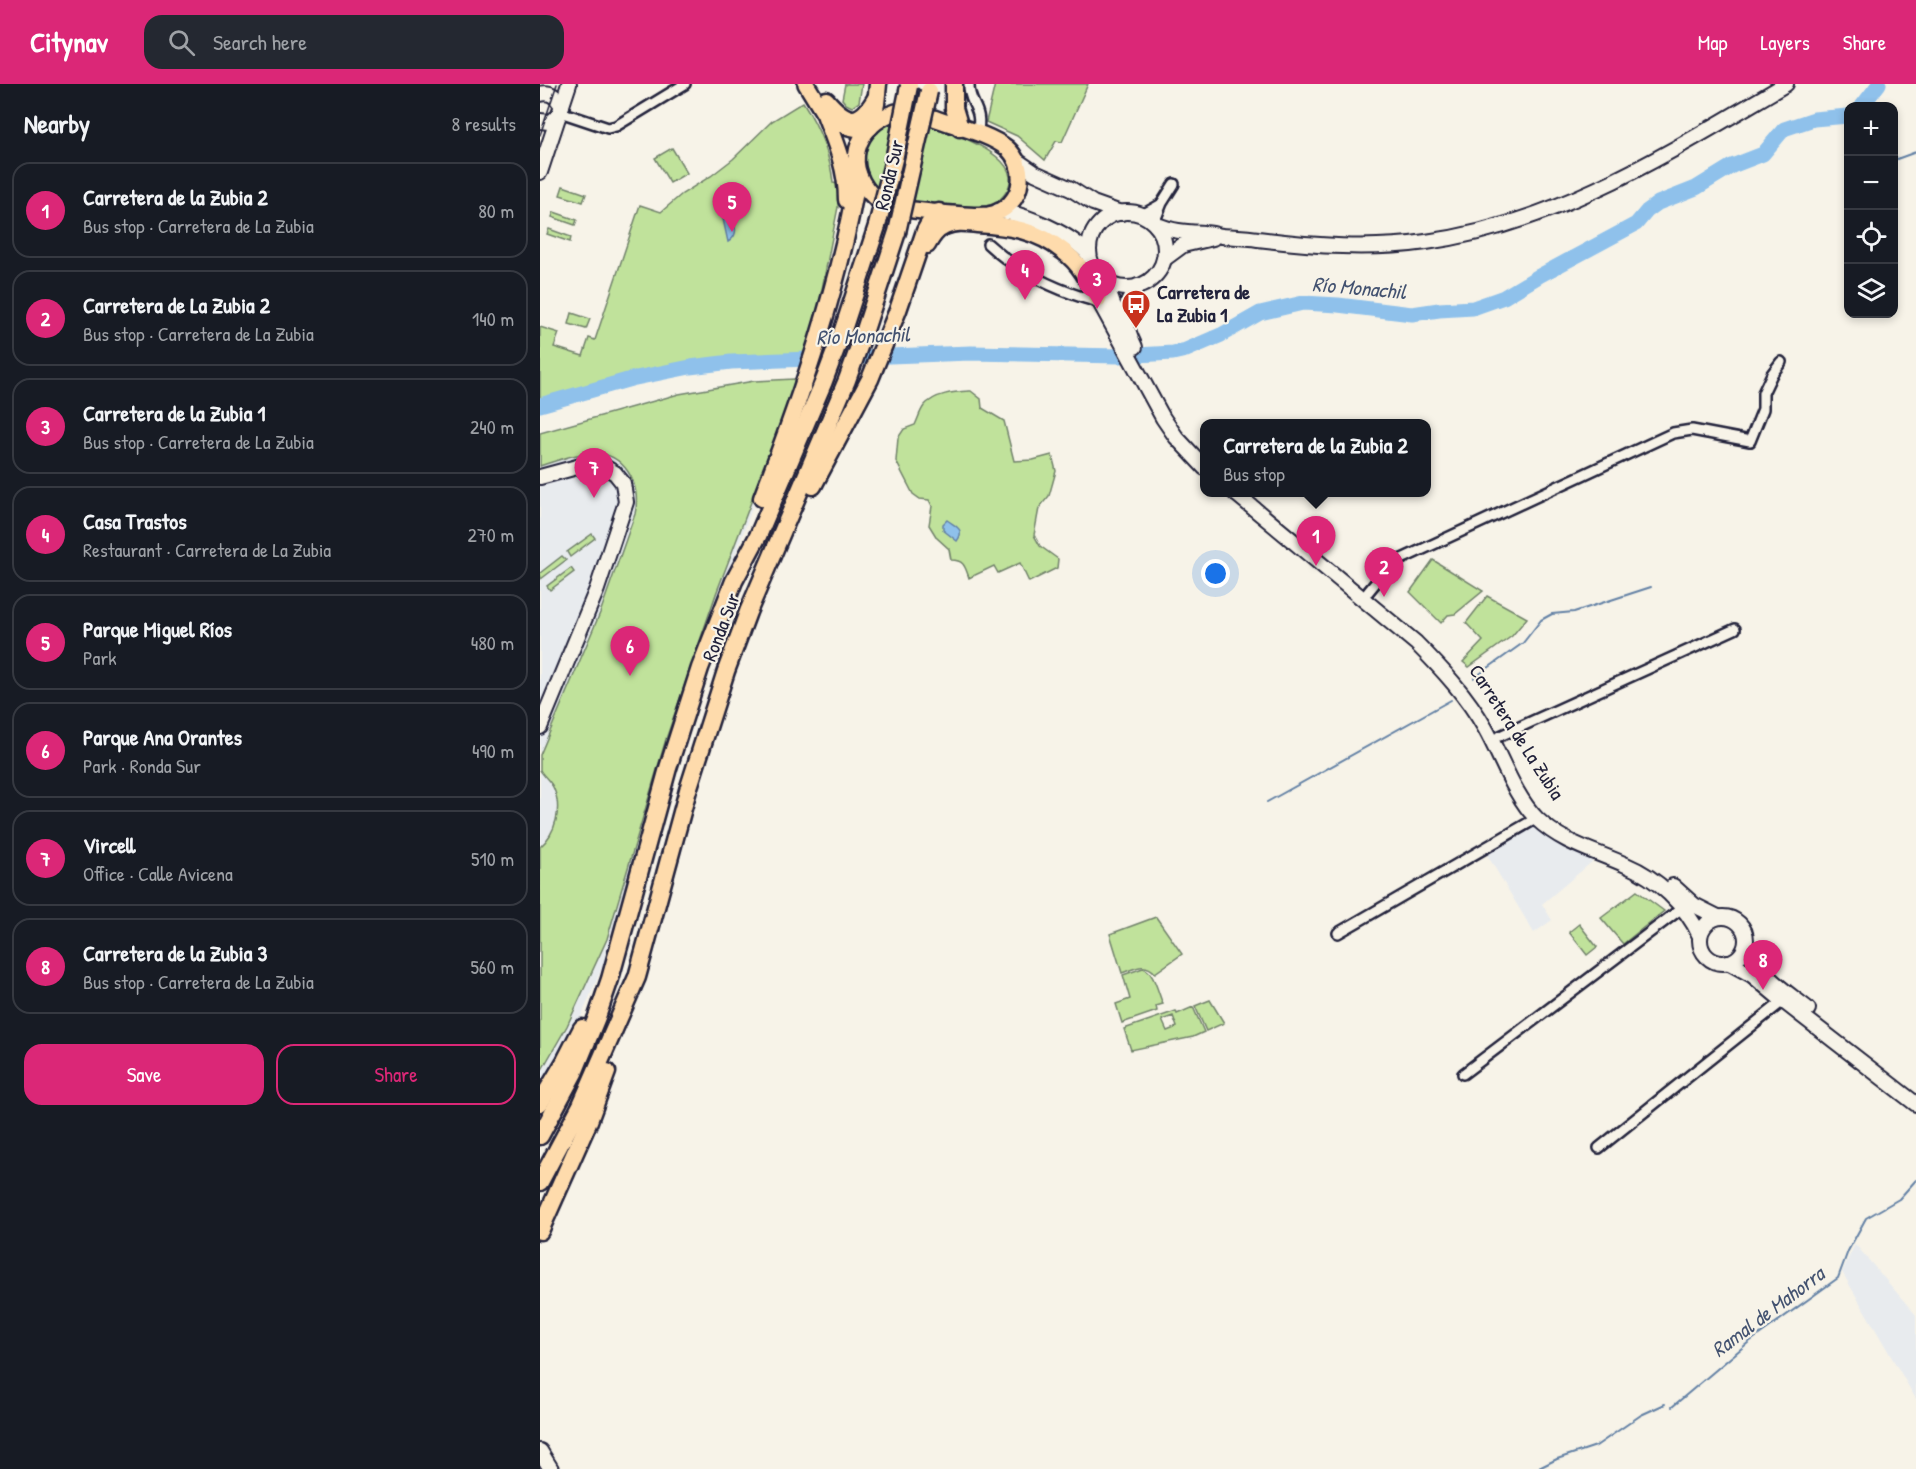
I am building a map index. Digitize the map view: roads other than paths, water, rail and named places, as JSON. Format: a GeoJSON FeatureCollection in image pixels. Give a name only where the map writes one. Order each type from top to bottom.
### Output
{"type":"FeatureCollection","features":[{"type":"Feature","properties":{"kind":"highway"},"geometry":{"type":"LineString","coordinates":[[954,84],[954,108],[960,128]]}},
{"type":"Feature","properties":{"kind":"highway","name":"Ronda Sur"},"geometry":{"type":"LineString","coordinates":[[540,1136],[574,1073],[597,1017],[610,979],[668,768],[704,659],[734,581],[758,536],[842,333],[877,226],[909,85]]}},
{"type":"Feature","properties":{"kind":"highway","name":"Ronda Sur"},"geometry":{"type":"LineString","coordinates":[[540,1182],[581,1105],[637,977],[706,730],[748,612],[847,380],[864,333],[897,232],[930,87]]}},
{"type":"Feature","properties":{"kind":"highway"},"geometry":{"type":"LineString","coordinates":[[826,109],[852,118],[864,115],[877,91]]}},
{"type":"Feature","properties":{"kind":"highway"},"geometry":{"type":"LineString","coordinates":[[868,128],[877,91]]}},
{"type":"Feature","properties":{"kind":"highway"},"geometry":{"type":"LineString","coordinates":[[826,109],[842,158],[847,184],[845,239]]}},
{"type":"Feature","properties":{"kind":"highway"},"geometry":{"type":"LineString","coordinates":[[734,581],[736,567],[783,445],[819,336],[853,206],[857,168]]}},
{"type":"Feature","properties":{"kind":"highway"},"geometry":{"type":"LineString","coordinates":[[780,540],[796,516],[870,379],[916,261],[925,231],[939,213]]}},
{"type":"Feature","properties":{"kind":"highway"},"geometry":{"type":"LineString","coordinates":[[916,261],[937,231],[951,224],[962,222],[1016,227],[1064,251],[1086,276],[1098,299]]}},
{"type":"Feature","properties":{"kind":"highway"},"geometry":{"type":"LineString","coordinates":[[540,1231],[593,1112],[636,993],[637,977]]}},
{"type":"Feature","properties":{"kind":"highway"},"geometry":{"type":"LineString","coordinates":[[540,1103],[565,1061],[597,994],[610,979]]}},
{"type":"Feature","properties":{"kind":"main road"},"geometry":{"type":"LineString","coordinates":[[806,84],[826,109],[831,111],[844,126],[868,128]]}},
{"type":"Feature","properties":{"kind":"main road"},"geometry":{"type":"LineString","coordinates":[[816,84],[826,109],[870,194],[894,206],[939,213],[989,215],[999,212],[1015,199],[1019,189],[1020,170],[1012,153],[1006,147],[977,134],[915,114],[887,114],[868,128],[856,151],[857,168]]}},
{"type":"Feature","properties":{"kind":"street"},"geometry":{"type":"LineString","coordinates":[[540,172],[569,84]]}},
{"type":"Feature","properties":{"kind":"street"},"geometry":{"type":"LineString","coordinates":[[540,94],[553,95],[560,112],[608,128],[616,126],[685,84]]}},
{"type":"Feature","properties":{"kind":"street"},"geometry":{"type":"LineString","coordinates":[[969,84],[968,93],[978,111],[980,120],[977,134]]}},
{"type":"Feature","properties":{"kind":"street"},"geometry":{"type":"LineString","coordinates":[[1127,344],[1104,280],[1094,268],[1089,255],[1090,241],[1096,228],[1107,218],[1132,212],[1173,232],[1206,233],[1313,245],[1382,246],[1427,242],[1504,225],[1550,210],[1614,181],[1689,141],[1786,84]]}},
{"type":"Feature","properties":{"kind":"street"},"geometry":{"type":"LineString","coordinates":[[540,121],[549,122],[560,112]]}},
{"type":"Feature","properties":{"kind":"street"},"geometry":{"type":"LineString","coordinates":[[1016,160],[1035,173],[1071,189],[1093,203],[1121,213]]}},
{"type":"Feature","properties":{"kind":"street"},"geometry":{"type":"LineString","coordinates":[[1154,224],[1162,203],[1174,184]]}},
{"type":"Feature","properties":{"kind":"street"},"geometry":{"type":"LineString","coordinates":[[1142,215],[1162,203]]}},
{"type":"Feature","properties":{"kind":"street"},"geometry":{"type":"LineString","coordinates":[[999,212],[1012,212],[1024,216],[1074,242],[1089,255]]}},
{"type":"Feature","properties":{"kind":"street"},"geometry":{"type":"LineString","coordinates":[[1154,224],[1163,239],[1164,259]]}},
{"type":"Feature","properties":{"kind":"street"},"geometry":{"type":"LineString","coordinates":[[1127,344],[1125,309],[1138,286],[1155,275],[1164,259],[1184,245],[1221,236]]}},
{"type":"Feature","properties":{"kind":"street"},"geometry":{"type":"LineString","coordinates":[[988,244],[1014,265],[1038,278],[1083,297],[1098,299],[1115,330],[1127,344],[1183,432],[1200,451]]}},
{"type":"Feature","properties":{"kind":"street"},"geometry":{"type":"LineString","coordinates":[[1104,280],[1120,287],[1138,286]]}},
{"type":"Feature","properties":{"kind":"street"},"geometry":{"type":"LineString","coordinates":[[1368,592],[1391,564],[1673,433],[1692,430],[1750,441],[1763,409],[1762,393],[1781,362]]}},
{"type":"Feature","properties":{"kind":"street"},"geometry":{"type":"LineString","coordinates":[[1140,365],[1163,418],[1176,437],[1200,463]]}},
{"type":"Feature","properties":{"kind":"street"},"geometry":{"type":"LineString","coordinates":[[540,477],[588,464],[601,465],[615,473],[623,483],[627,502],[597,589],[540,727]]}},
{"type":"Feature","properties":{"kind":"street","name":"Carretera de La Zubia"},"geometry":{"type":"LineString","coordinates":[[1240,497],[1434,660],[1472,706],[1522,798],[1537,818],[1570,842],[1628,865],[1646,876],[1662,888],[1692,919],[1700,936]]}},
{"type":"Feature","properties":{"kind":"street","name":"Carretera de La Zubia"},"geometry":{"type":"LineString","coordinates":[[1253,497],[1423,638],[1453,669],[1471,691],[1500,736],[1529,793],[1544,813],[1578,836],[1647,866],[1694,905],[1718,917]]}},
{"type":"Feature","properties":{"kind":"street"},"geometry":{"type":"LineString","coordinates":[[1500,736],[1735,629]]}},
{"type":"Feature","properties":{"kind":"street"},"geometry":{"type":"LineString","coordinates":[[1338,933],[1537,818]]}},
{"type":"Feature","properties":{"kind":"street"},"geometry":{"type":"LineString","coordinates":[[1463,1074],[1682,908]]}},
{"type":"Feature","properties":{"kind":"street"},"geometry":{"type":"LineString","coordinates":[[1746,943],[1740,955],[1728,962],[1720,963],[1707,957],[1702,951],[1700,936],[1706,924],[1718,917],[1732,919],[1738,923],[1759,968],[1770,980],[1916,1094]]}},
{"type":"Feature","properties":{"kind":"street"},"geometry":{"type":"LineString","coordinates":[[1728,962],[1752,975],[1916,1104]]}},
{"type":"Feature","properties":{"kind":"street"},"geometry":{"type":"LineString","coordinates":[[1599,1148],[1783,1001]]}},
{"type":"Feature","properties":{"kind":"street"},"geometry":{"type":"LineString","coordinates":[[540,1452],[551,1469]]}},
{"type":"Feature","properties":{"kind":"water"},"geometry":{"type":"Polygon","coordinates":[[[723,219],[732,222],[735,227],[734,235],[728,242],[723,219]]]}},
{"type":"Feature","properties":{"kind":"water"},"geometry":{"type":"Polygon","coordinates":[[[947,520],[960,531],[957,541],[943,530],[943,524],[947,520]]]}},
{"type":"Feature","properties":{"kind":"waterway","name":"Río Monachil"},"geometry":{"type":"LineString","coordinates":[[1865,102],[1879,84]]}},
{"type":"Feature","properties":{"kind":"waterway","name":"Río Monachil"},"geometry":{"type":"LineString","coordinates":[[540,405],[631,379],[690,367],[731,362],[971,353],[1119,356],[1173,353],[1221,335],[1260,313],[1303,303],[1412,314],[1473,308],[1504,297],[1636,224],[1647,211],[1658,203],[1696,188],[1732,166],[1763,154],[1784,129],[1814,119],[1844,116]]}},
{"type":"Feature","properties":{"kind":"waterway"},"geometry":{"type":"LineString","coordinates":[[1898,159],[1916,152]]}},
{"type":"Feature","properties":{"kind":"waterway"},"geometry":{"type":"LineString","coordinates":[[1474,678],[1523,643],[1541,620],[1552,614],[1574,612],[1651,587]]}},
{"type":"Feature","properties":{"kind":"waterway"},"geometry":{"type":"LineString","coordinates":[[1267,802],[1451,700]]}},
{"type":"Feature","properties":{"kind":"waterway","name":"Ramal de Mahorra"},"geometry":{"type":"LineString","coordinates":[[1672,1407],[1749,1342],[1838,1278],[1848,1251],[1866,1218],[1899,1199],[1916,1180]]}},
{"type":"Feature","properties":{"kind":"waterway","name":"Ramal de Mahorra"},"geometry":{"type":"LineString","coordinates":[[1537,1469],[1557,1459],[1596,1446],[1641,1415],[1665,1404]]}},
{"type":"Feature","properties":{"kind":"tram line"},"geometry":{"type":"LineString","coordinates":[[540,135],[557,84]]}},
{"type":"Feature","properties":{"kind":"place","name":"Parque Miguel Ríos"},"geometry":{"type":"Point","coordinates":[732,232]}},
{"type":"Feature","properties":{"kind":"place","name":"Casa Trastos"},"geometry":{"type":"Point","coordinates":[1025,300]}},
{"type":"Feature","properties":{"kind":"place","name":"Carretera de la Zubia 1"},"geometry":{"type":"Point","coordinates":[1097,309]}},
{"type":"Feature","properties":{"kind":"place","name":"Carretera de La Zubia 1"},"geometry":{"type":"Point","coordinates":[1136,330]}},
{"type":"Feature","properties":{"kind":"place","name":"Vircell"},"geometry":{"type":"Point","coordinates":[594,498]}},
{"type":"Feature","properties":{"kind":"place","name":"Carretera de la Zubia 2"},"geometry":{"type":"Point","coordinates":[1316,566]}},
{"type":"Feature","properties":{"kind":"place","name":"Carretera de La Zubia 2"},"geometry":{"type":"Point","coordinates":[1384,597]}},
{"type":"Feature","properties":{"kind":"place","name":"Parque Ana Orantes"},"geometry":{"type":"Point","coordinates":[630,676]}},
{"type":"Feature","properties":{"kind":"place","name":"Carretera de la Zubia 3"},"geometry":{"type":"Point","coordinates":[1763,990]}}]}
